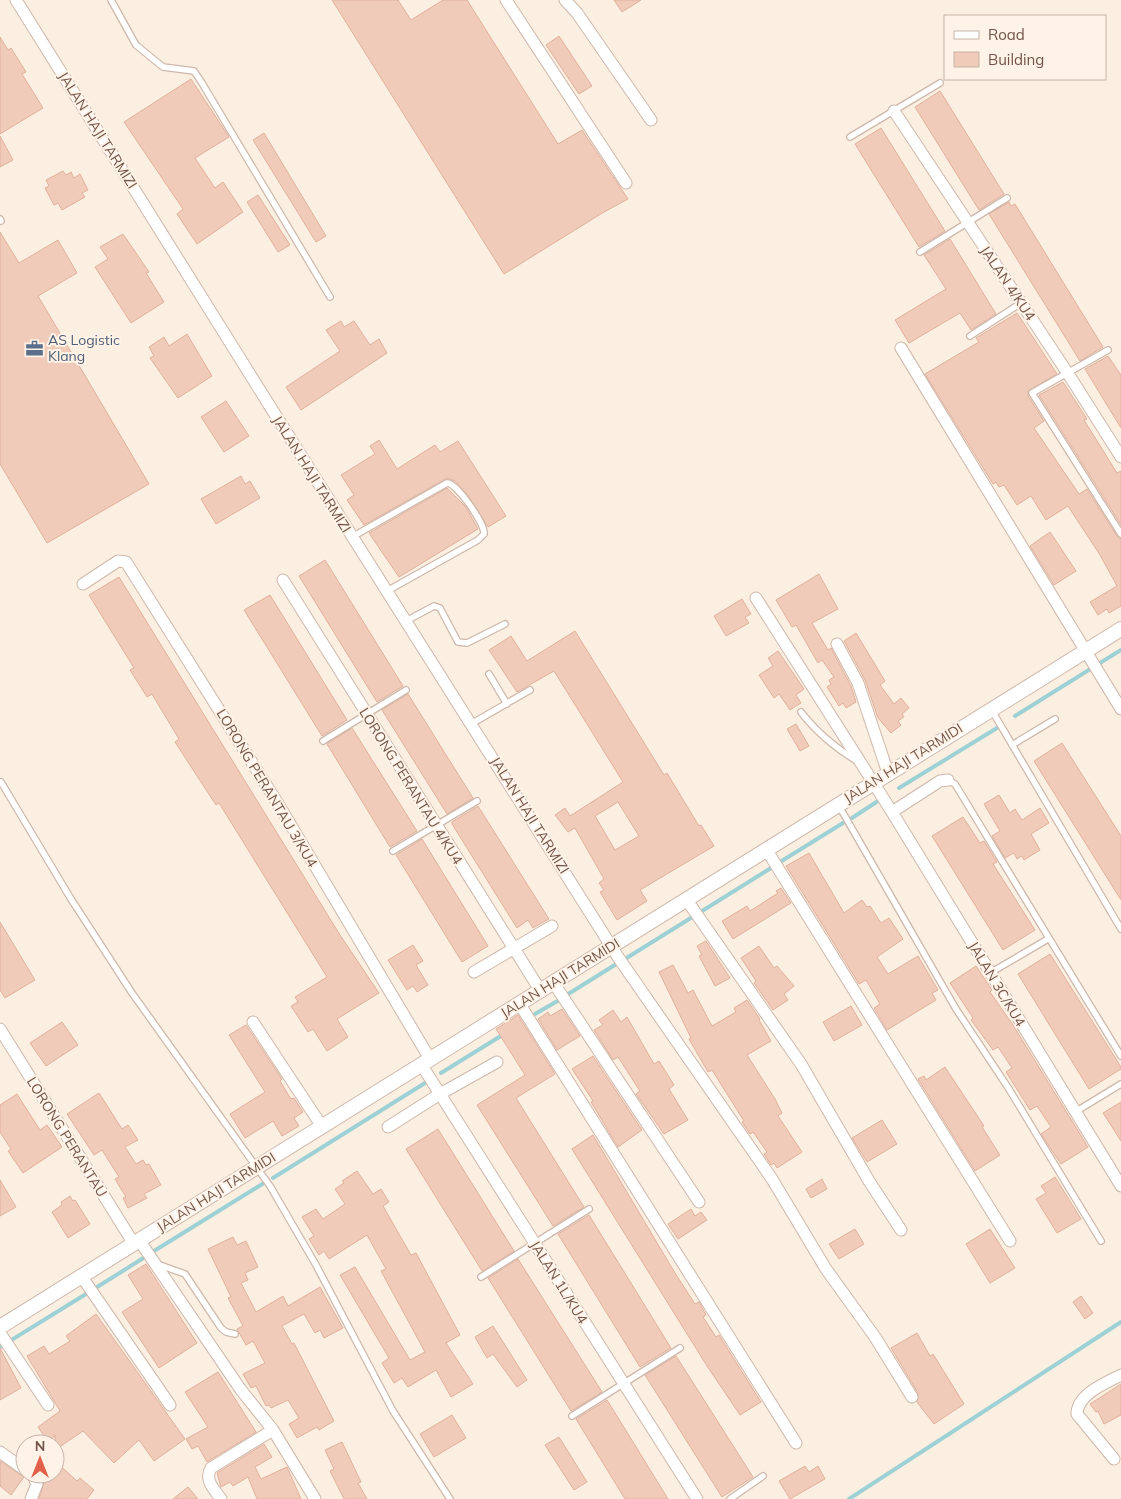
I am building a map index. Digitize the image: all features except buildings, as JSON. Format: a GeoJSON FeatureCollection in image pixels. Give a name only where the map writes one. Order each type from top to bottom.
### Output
{"type":"FeatureCollection","features":[{"type":"Feature","properties":{"kind":"street","name":"JALAN HAJI TARMIZI"},"geometry":{"type":"LineString","coordinates":[[16,0],[352,537],[634,981],[772,1179],[826,1269],[875,1337],[912,1397]]}},
{"type":"Feature","properties":{"kind":"street"},"geometry":{"type":"LineString","coordinates":[[506,0],[626,183]]}},
{"type":"Feature","properties":{"kind":"street"},"geometry":{"type":"LineString","coordinates":[[565,0],[577,13],[651,120]]}},
{"type":"Feature","properties":{"kind":"street","name":"JALAN 4/KU4"},"geometry":{"type":"LineString","coordinates":[[894,111],[1068,372],[1121,456]]}},
{"type":"Feature","properties":{"kind":"street"},"geometry":{"type":"LineString","coordinates":[[901,348],[1121,709]]}},
{"type":"Feature","properties":{"kind":"street","name":"LORONG PERANTAU 3/KU4"},"geometry":{"type":"LineString","coordinates":[[83,584],[118,561],[126,562],[264,782],[426,1062]]}},
{"type":"Feature","properties":{"kind":"street","name":"LORONG PERANTAU 4/KU4"},"geometry":{"type":"LineString","coordinates":[[283,580],[513,951],[540,990]]}},
{"type":"Feature","properties":{"kind":"street","name":"JALAN 3C/KU4"},"geometry":{"type":"LineString","coordinates":[[756,598],[892,812],[1121,1186]]}},
{"type":"Feature","properties":{"kind":"street","name":"JALAN HAJI TARMIDI"},"geometry":{"type":"LineString","coordinates":[[1,1333],[82,1277],[139,1244],[321,1126],[612,945],[690,904],[766,849],[990,709],[1092,661],[1121,629]]}},
{"type":"Feature","properties":{"kind":"street"},"geometry":{"type":"LineString","coordinates":[[837,644],[858,683],[888,773]]}},
{"type":"Feature","properties":{"kind":"street"},"geometry":{"type":"LineString","coordinates":[[892,812],[940,780],[948,780]]}},
{"type":"Feature","properties":{"kind":"street"},"geometry":{"type":"LineString","coordinates":[[766,849],[1010,1241]]}},
{"type":"Feature","properties":{"kind":"street"},"geometry":{"type":"LineString","coordinates":[[690,904],[801,1064],[869,1181],[901,1230]]}},
{"type":"Feature","properties":{"kind":"street"},"geometry":{"type":"LineString","coordinates":[[474,972],[513,951],[552,926]]}},
{"type":"Feature","properties":{"kind":"street"},"geometry":{"type":"LineString","coordinates":[[553,982],[699,1202]]}},
{"type":"Feature","properties":{"kind":"street"},"geometry":{"type":"LineString","coordinates":[[519,1003],[796,1443]]}},
{"type":"Feature","properties":{"kind":"street"},"geometry":{"type":"LineString","coordinates":[[253,1022],[321,1126]]}},
{"type":"Feature","properties":{"kind":"street","name":"LORONG PERANTAU"},"geometry":{"type":"LineString","coordinates":[[0,1029],[139,1244],[241,1390],[273,1430],[315,1499]]}},
{"type":"Feature","properties":{"kind":"street","name":"JALAN 1L/KU4"},"geometry":{"type":"LineString","coordinates":[[426,1062],[440,1094],[697,1499]]}},
{"type":"Feature","properties":{"kind":"street"},"geometry":{"type":"LineString","coordinates":[[388,1127],[440,1094],[498,1062]]}},
{"type":"Feature","properties":{"kind":"street"},"geometry":{"type":"LineString","coordinates":[[82,1277],[170,1405]]}},
{"type":"Feature","properties":{"kind":"street"},"geometry":{"type":"LineString","coordinates":[[1,1333],[48,1405]]}},
{"type":"Feature","properties":{"kind":"street"},"geometry":{"type":"LineString","coordinates":[[1114,1459],[1077,1414],[1077,1408],[1082,1399],[1121,1375]]}},
{"type":"Feature","properties":{"kind":"street"},"geometry":{"type":"LineString","coordinates":[[222,1499],[208,1479],[211,1468],[273,1430]]}},
{"type":"Feature","properties":{"kind":"street"},"geometry":{"type":"LineString","coordinates":[[0,1452],[15,1463]]}},
{"type":"Feature","properties":{"kind":"street"},"geometry":{"type":"LineString","coordinates":[[31,1499],[37,1484]]}},
{"type":"Feature","properties":{"kind":"lane"},"geometry":{"type":"LineString","coordinates":[[111,0],[136,44],[164,67],[194,71],[330,296]]}},
{"type":"Feature","properties":{"kind":"lane"},"geometry":{"type":"LineString","coordinates":[[850,137],[940,83]]}},
{"type":"Feature","properties":{"kind":"lane"},"geometry":{"type":"LineString","coordinates":[[920,252],[1007,198]]}},
{"type":"Feature","properties":{"kind":"lane"},"geometry":{"type":"LineString","coordinates":[[970,336],[1021,303]]}},
{"type":"Feature","properties":{"kind":"lane"},"geometry":{"type":"LineString","coordinates":[[1108,350],[1032,393],[1121,534]]}},
{"type":"Feature","properties":{"kind":"lane"},"geometry":{"type":"LineString","coordinates":[[352,537],[446,483],[456,487],[482,525],[484,534],[478,540],[387,591]]}},
{"type":"Feature","properties":{"kind":"lane"},"geometry":{"type":"LineString","coordinates":[[406,621],[434,606],[440,608],[458,642],[467,644],[505,624]]}},
{"type":"Feature","properties":{"kind":"lane"},"geometry":{"type":"LineString","coordinates":[[489,674],[506,704]]}},
{"type":"Feature","properties":{"kind":"lane"},"geometry":{"type":"LineString","coordinates":[[323,741],[406,690]]}},
{"type":"Feature","properties":{"kind":"lane"},"geometry":{"type":"LineString","coordinates":[[471,724],[530,690]]}},
{"type":"Feature","properties":{"kind":"lane"},"geometry":{"type":"LineString","coordinates":[[990,709],[1121,929]]}},
{"type":"Feature","properties":{"kind":"lane"},"geometry":{"type":"LineString","coordinates":[[801,712],[815,730],[838,750],[860,763]]}},
{"type":"Feature","properties":{"kind":"lane"},"geometry":{"type":"LineString","coordinates":[[1012,745],[1055,719]]}},
{"type":"Feature","properties":{"kind":"lane"},"geometry":{"type":"LineString","coordinates":[[948,780],[955,784],[1121,1056]]}},
{"type":"Feature","properties":{"kind":"lane"},"geometry":{"type":"LineString","coordinates":[[1,782],[71,899],[132,993],[257,1167],[316,1265],[393,1411],[450,1499]]}},
{"type":"Feature","properties":{"kind":"lane"},"geometry":{"type":"LineString","coordinates":[[393,851],[477,800]]}},
{"type":"Feature","properties":{"kind":"lane"},"geometry":{"type":"LineString","coordinates":[[838,804],[956,1008],[1009,1089],[1101,1241]]}},
{"type":"Feature","properties":{"kind":"lane"},"geometry":{"type":"LineString","coordinates":[[990,973],[1048,939]]}},
{"type":"Feature","properties":{"kind":"lane"},"geometry":{"type":"LineString","coordinates":[[1075,1112],[1121,1084]]}},
{"type":"Feature","properties":{"kind":"lane"},"geometry":{"type":"LineString","coordinates":[[481,1277],[589,1208]]}},
{"type":"Feature","properties":{"kind":"lane"},"geometry":{"type":"LineString","coordinates":[[154,1263],[185,1274],[221,1328],[226,1332],[235,1334]]}},
{"type":"Feature","properties":{"kind":"lane"},"geometry":{"type":"LineString","coordinates":[[572,1416],[680,1348]]}},
{"type":"Feature","properties":{"kind":"lane"},"geometry":{"type":"LineString","coordinates":[[730,1499],[762,1476]]}},
{"type":"Feature","properties":{"kind":"waterway"},"geometry":{"type":"LineString","coordinates":[[1015,716],[1121,650]]}},
{"type":"Feature","properties":{"kind":"waterway"},"geometry":{"type":"LineString","coordinates":[[899,788],[997,728]]}},
{"type":"Feature","properties":{"kind":"waterway"},"geometry":{"type":"LineString","coordinates":[[852,818],[878,801]]}},
{"type":"Feature","properties":{"kind":"waterway"},"geometry":{"type":"LineString","coordinates":[[780,862],[843,823]]}},
{"type":"Feature","properties":{"kind":"waterway"},"geometry":{"type":"LineString","coordinates":[[625,959],[771,868]]}},
{"type":"Feature","properties":{"kind":"waterway"},"geometry":{"type":"LineString","coordinates":[[565,996],[618,963]]}},
{"type":"Feature","properties":{"kind":"waterway"},"geometry":{"type":"LineString","coordinates":[[535,1014],[561,999]]}},
{"type":"Feature","properties":{"kind":"waterway"},"geometry":{"type":"LineString","coordinates":[[441,1073],[504,1034]]}},
{"type":"Feature","properties":{"kind":"waterway"},"geometry":{"type":"LineString","coordinates":[[273,1178],[425,1083]]}},
{"type":"Feature","properties":{"kind":"waterway"},"geometry":{"type":"LineString","coordinates":[[154,1251],[264,1183]]}},
{"type":"Feature","properties":{"kind":"waterway"},"geometry":{"type":"LineString","coordinates":[[94,1289],[145,1257]]}},
{"type":"Feature","properties":{"kind":"waterway"},"geometry":{"type":"LineString","coordinates":[[0,1347],[86,1294]]}},
{"type":"Feature","properties":{"kind":"waterway"},"geometry":{"type":"LineString","coordinates":[[849,1499],[1121,1322]]}},
{"type":"Feature","properties":{"kind":"place","name":"AS Logistic Klang"},"geometry":{"type":"Point","coordinates":[34,348]}}]}
